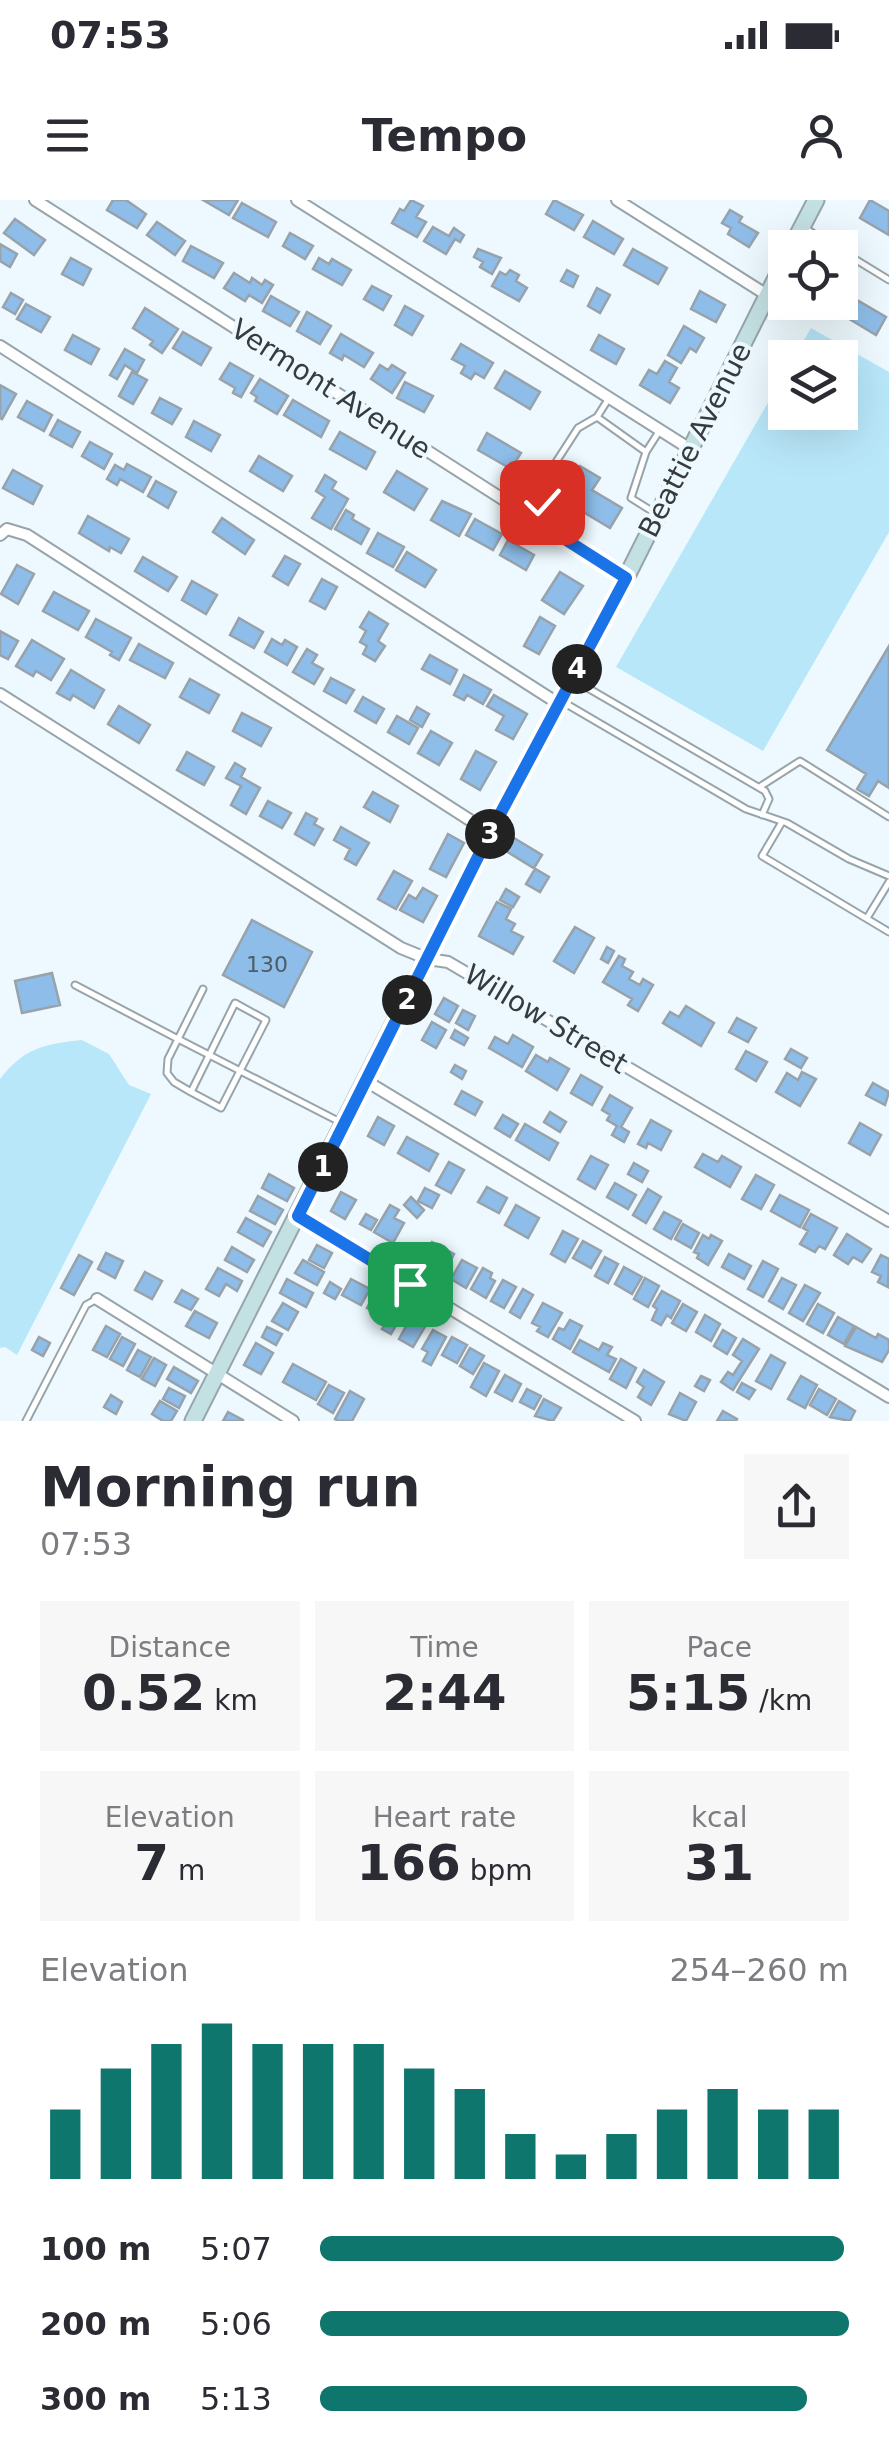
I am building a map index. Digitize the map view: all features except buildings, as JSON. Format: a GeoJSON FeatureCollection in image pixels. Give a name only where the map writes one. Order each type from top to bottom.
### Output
{"type":"FeatureCollection","features":[{"type":"Feature","properties":{"kind":"street","name":"Vermont Avenue"},"geometry":{"type":"LineString","coordinates":[[36,200],[626,578]]}},
{"type":"Feature","properties":{"kind":"street"},"geometry":{"type":"LineString","coordinates":[[297,200],[690,450]]}},
{"type":"Feature","properties":{"kind":"street"},"geometry":{"type":"LineString","coordinates":[[617,200],[767,295]]}},
{"type":"Feature","properties":{"kind":"street"},"geometry":{"type":"LineString","coordinates":[[800,230],[816,200]]}},
{"type":"Feature","properties":{"kind":"street","name":"Beattie Avenue"},"geometry":{"type":"LineString","coordinates":[[193,1421],[767,295]]}},
{"type":"Feature","properties":{"kind":"street"},"geometry":{"type":"LineString","coordinates":[[0,346],[560,702]]}},
{"type":"Feature","properties":{"kind":"street"},"geometry":{"type":"LineString","coordinates":[[4,532],[28,534],[490,833]]}},
{"type":"Feature","properties":{"kind":"street","name":"Willow Street"},"geometry":{"type":"LineString","coordinates":[[0,694],[401,948],[448,962],[889,1222]]}},
{"type":"Feature","properties":{"kind":"street"},"geometry":{"type":"LineString","coordinates":[[366,1081],[889,1398]]}},
{"type":"Feature","properties":{"kind":"street"},"geometry":{"type":"LineString","coordinates":[[298,1216],[636,1421]]}},
{"type":"Feature","properties":{"kind":"street"},"geometry":{"type":"LineString","coordinates":[[97,1299],[293,1421]]}},
{"type":"Feature","properties":{"kind":"lane"},"geometry":{"type":"LineString","coordinates":[[802,227],[807,230]]}},
{"type":"Feature","properties":{"kind":"lane"},"geometry":{"type":"LineString","coordinates":[[858,261],[889,280]]}},
{"type":"Feature","properties":{"kind":"lane"},"geometry":{"type":"LineString","coordinates":[[535,520],[542,502],[538,490],[578,428],[596,417],[609,398]]}},
{"type":"Feature","properties":{"kind":"lane"},"geometry":{"type":"LineString","coordinates":[[596,417],[646,452]]}},
{"type":"Feature","properties":{"kind":"lane"},"geometry":{"type":"LineString","coordinates":[[657,515],[631,498],[646,452],[660,430]]}},
{"type":"Feature","properties":{"kind":"lane"},"geometry":{"type":"LineString","coordinates":[[572,679],[759,787],[769,799],[762,815]]}},
{"type":"Feature","properties":{"kind":"lane"},"geometry":{"type":"LineString","coordinates":[[560,702],[746,809],[782,821],[889,879],[867,918]]}},
{"type":"Feature","properties":{"kind":"lane"},"geometry":{"type":"LineString","coordinates":[[759,787],[800,761],[889,817]]}},
{"type":"Feature","properties":{"kind":"lane"},"geometry":{"type":"LineString","coordinates":[[782,821],[762,856],[889,932]]}},
{"type":"Feature","properties":{"kind":"lane"},"geometry":{"type":"LineString","coordinates":[[75,985],[344,1124]]}},
{"type":"Feature","properties":{"kind":"lane"},"geometry":{"type":"LineString","coordinates":[[191,1092],[235,1003],[266,1020],[221,1108],[191,1092],[174,1082],[166,1072],[168,1059],[203,990]]}},
{"type":"Feature","properties":{"kind":"lane"},"geometry":{"type":"LineString","coordinates":[[26,1421],[86,1305],[97,1299]]}},
{"type":"Feature","properties":{"kind":"shaded area"},"geometry":{"type":"Polygon","coordinates":[[[811,328],[832,340],[804,340],[811,328]]]}},
{"type":"Feature","properties":{"kind":"shaded area"},"geometry":{"type":"Polygon","coordinates":[[[858,355],[889,372],[889,532],[763,751],[616,667],[768,403],[768,430],[858,430],[858,355]]]}},
{"type":"Feature","properties":{"kind":"shaded area"},"geometry":{"type":"Polygon","coordinates":[[[82,1040],[109,1054],[129,1085],[151,1094],[17,1355],[0,1348],[0,1079],[18,1060],[36,1049],[82,1040]]]}},
{"type":"Feature","properties":{"kind":"route"},"geometry":{"type":"LineString","coordinates":[[410,1284],[298,1216],[490,833],[626,578],[535,520],[542,502]]}}]}
